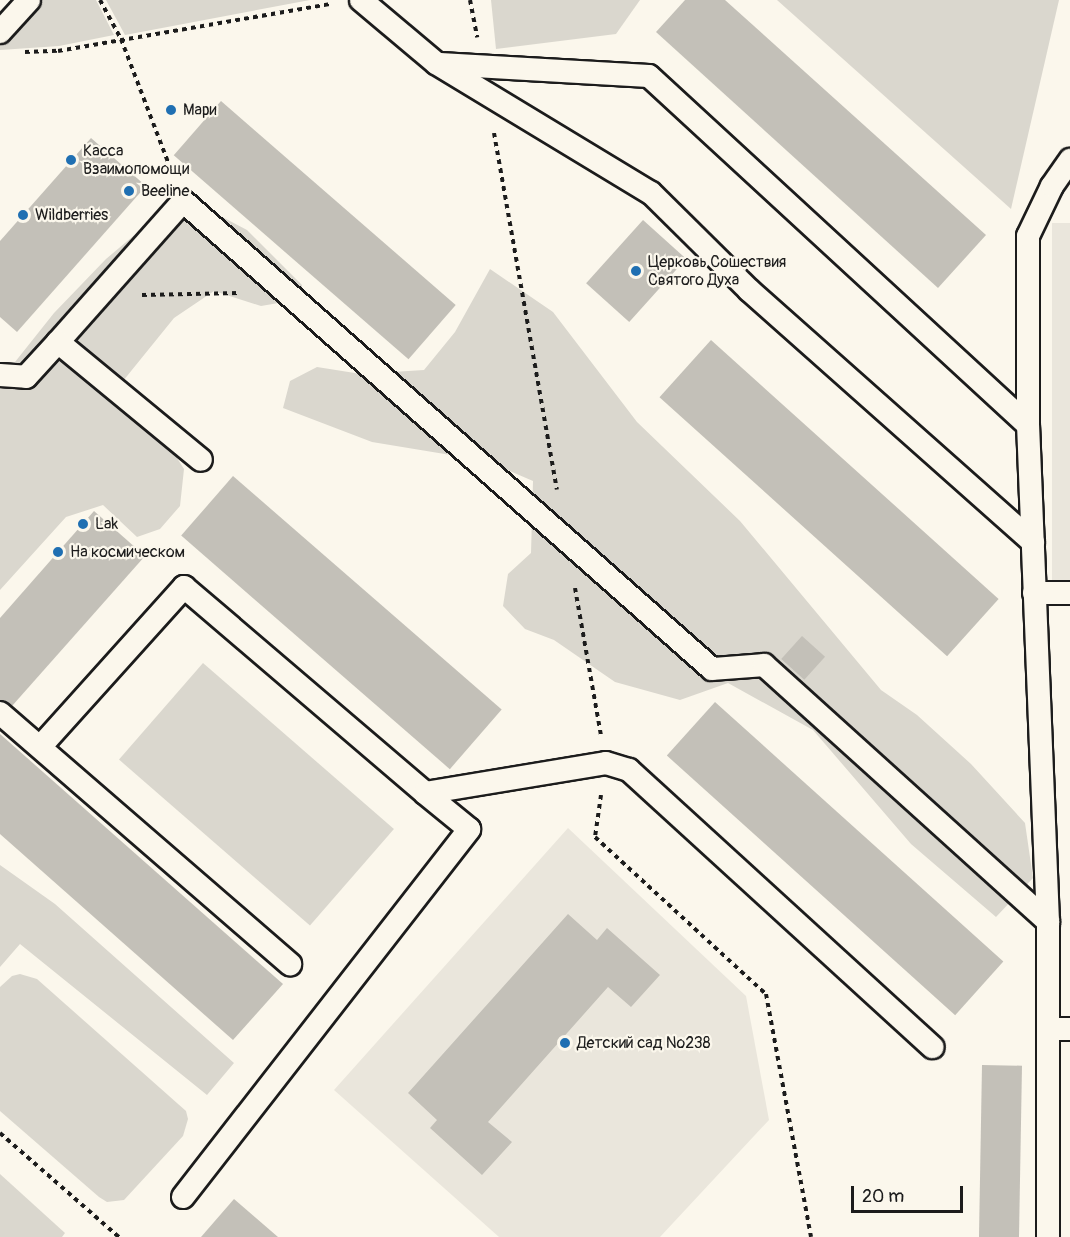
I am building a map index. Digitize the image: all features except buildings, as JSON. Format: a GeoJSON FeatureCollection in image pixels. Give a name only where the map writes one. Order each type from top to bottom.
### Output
{"type":"FeatureCollection","features":[{"type":"Feature","properties":{"kind":"lane"},"geometry":{"type":"LineString","coordinates":[[0,32],[29,0]]}},
{"type":"Feature","properties":{"kind":"lane"},"geometry":{"type":"LineString","coordinates":[[361,0],[436,63],[651,193],[749,290],[1033,542]]}},
{"type":"Feature","properties":{"kind":"lane"},"geometry":{"type":"LineString","coordinates":[[436,63],[649,76],[1028,424]]}},
{"type":"Feature","properties":{"kind":"lane"},"geometry":{"type":"LineString","coordinates":[[1048,1237],[1059,1029],[1048,922],[1028,424],[1028,236],[1052,186],[1070,160]]}},
{"type":"Feature","properties":{"kind":"lane"},"geometry":{"type":"LineString","coordinates":[[0,375],[26,377],[183,201],[712,669],[764,665],[1048,922]]}},
{"type":"Feature","properties":{"kind":"lane"},"geometry":{"type":"LineString","coordinates":[[58,342],[201,460]]}},
{"type":"Feature","properties":{"kind":"lane"},"geometry":{"type":"LineString","coordinates":[[40,746],[184,587],[469,830],[183,1197]]}},
{"type":"Feature","properties":{"kind":"lane"},"geometry":{"type":"LineString","coordinates":[[1035,593],[1070,593]]}},
{"type":"Feature","properties":{"kind":"lane"},"geometry":{"type":"LineString","coordinates":[[0,713],[290,963]]}},
{"type":"Feature","properties":{"kind":"lane"},"geometry":{"type":"LineString","coordinates":[[425,793],[606,763],[629,770],[932,1047]]}},
{"type":"Feature","properties":{"kind":"path"},"geometry":{"type":"LineString","coordinates":[[100,0],[121,39],[183,201]]}},
{"type":"Feature","properties":{"kind":"path"},"geometry":{"type":"LineString","coordinates":[[471,0],[482,66]]}},
{"type":"Feature","properties":{"kind":"path"},"geometry":{"type":"LineString","coordinates":[[12,52],[58,51],[335,4]]}},
{"type":"Feature","properties":{"kind":"path"},"geometry":{"type":"LineString","coordinates":[[488,95],[606,763],[595,837],[766,994],[811,1237]]}},
{"type":"Feature","properties":{"kind":"path"},"geometry":{"type":"LineString","coordinates":[[98,297],[285,292]]}},
{"type":"Feature","properties":{"kind":"path"},"geometry":{"type":"LineString","coordinates":[[0,1133],[119,1237]]}},
{"type":"Feature","properties":{"kind":"shaded area"},"geometry":{"type":"Polygon","coordinates":[[[32,0],[96,0],[114,35],[59,46],[0,50],[0,35],[32,0]]]}},
{"type":"Feature","properties":{"kind":"shaded area"},"geometry":{"type":"Polygon","coordinates":[[[106,0],[310,0],[125,35],[106,0]]]}},
{"type":"Feature","properties":{"kind":"shaded area"},"geometry":{"type":"Polygon","coordinates":[[[491,0],[640,0],[616,34],[496,49],[491,0]]]}},
{"type":"Feature","properties":{"kind":"shaded area"},"geometry":{"type":"Polygon","coordinates":[[[777,0],[1059,0],[1011,209],[777,0]]]}},
{"type":"Feature","properties":{"kind":"shaded area"},"geometry":{"type":"Polygon","coordinates":[[[209,210],[247,230],[302,285],[302,299],[261,306],[214,291],[174,318],[123,381],[132,410],[163,436],[184,469],[180,506],[160,529],[137,537],[103,505],[66,517],[0,590],[0,369],[15,362],[54,313],[106,259],[138,232],[209,210]]]}},
{"type":"Feature","properties":{"kind":"shaded area"},"geometry":{"type":"Polygon","coordinates":[[[1052,223],[1070,223],[1070,580],[1052,580],[1052,223]]]}},
{"type":"Feature","properties":{"kind":"shaded area"},"geometry":{"type":"Polygon","coordinates":[[[490,269],[553,312],[637,422],[740,521],[881,690],[917,715],[971,764],[1025,823],[1033,878],[996,917],[911,844],[813,730],[728,683],[680,700],[615,682],[554,640],[525,629],[503,606],[508,574],[531,553],[533,481],[487,461],[372,442],[283,408],[290,381],[317,367],[361,374],[424,370],[455,332],[490,269]]]}},
{"type":"Feature","properties":{"kind":"shaded area"},"geometry":{"type":"Polygon","coordinates":[[[203,663],[394,829],[310,926],[119,760],[203,663]]]}},
{"type":"Feature","properties":{"kind":"shaded area","name":"Детский сад №238"},"geometry":{"type":"Polygon","coordinates":[[[568,828],[746,996],[769,1120],[660,1237],[499,1237],[334,1090],[568,828]]]}},
{"type":"Feature","properties":{"kind":"shaded area"},"geometry":{"type":"Polygon","coordinates":[[[0,865],[55,904],[234,1063],[207,1095],[20,944],[0,967],[0,865]]]}},
{"type":"Feature","properties":{"kind":"shaded area"},"geometry":{"type":"Polygon","coordinates":[[[20,974],[37,979],[186,1111],[188,1119],[183,1136],[124,1200],[107,1202],[99,1197],[0,1111],[0,987],[12,976],[20,974]]]}},
{"type":"Feature","properties":{"kind":"shaded area"},"geometry":{"type":"Polygon","coordinates":[[[0,1174],[65,1233],[62,1237],[0,1237],[0,1174]]]}},
{"type":"Feature","properties":{"kind":"place","name":"Мари"},"geometry":{"type":"Point","coordinates":[171,110]}},
{"type":"Feature","properties":{"kind":"place","name":"Касса Взаимопомощи"},"geometry":{"type":"Point","coordinates":[71,160]}},
{"type":"Feature","properties":{"kind":"place","name":"Beeline"},"geometry":{"type":"Point","coordinates":[129,191]}},
{"type":"Feature","properties":{"kind":"place","name":"Wildberries"},"geometry":{"type":"Point","coordinates":[23,215]}},
{"type":"Feature","properties":{"kind":"place","name":"Церковь Сошествия Святого Духа"},"geometry":{"type":"Point","coordinates":[636,271]}},
{"type":"Feature","properties":{"kind":"place","name":"Lak"},"geometry":{"type":"Point","coordinates":[83,524]}},
{"type":"Feature","properties":{"kind":"place","name":"На космическом"},"geometry":{"type":"Point","coordinates":[58,552]}},
{"type":"Feature","properties":{"kind":"place","name":"Детский сад №238"},"geometry":{"type":"Point","coordinates":[565,1043]}}]}
